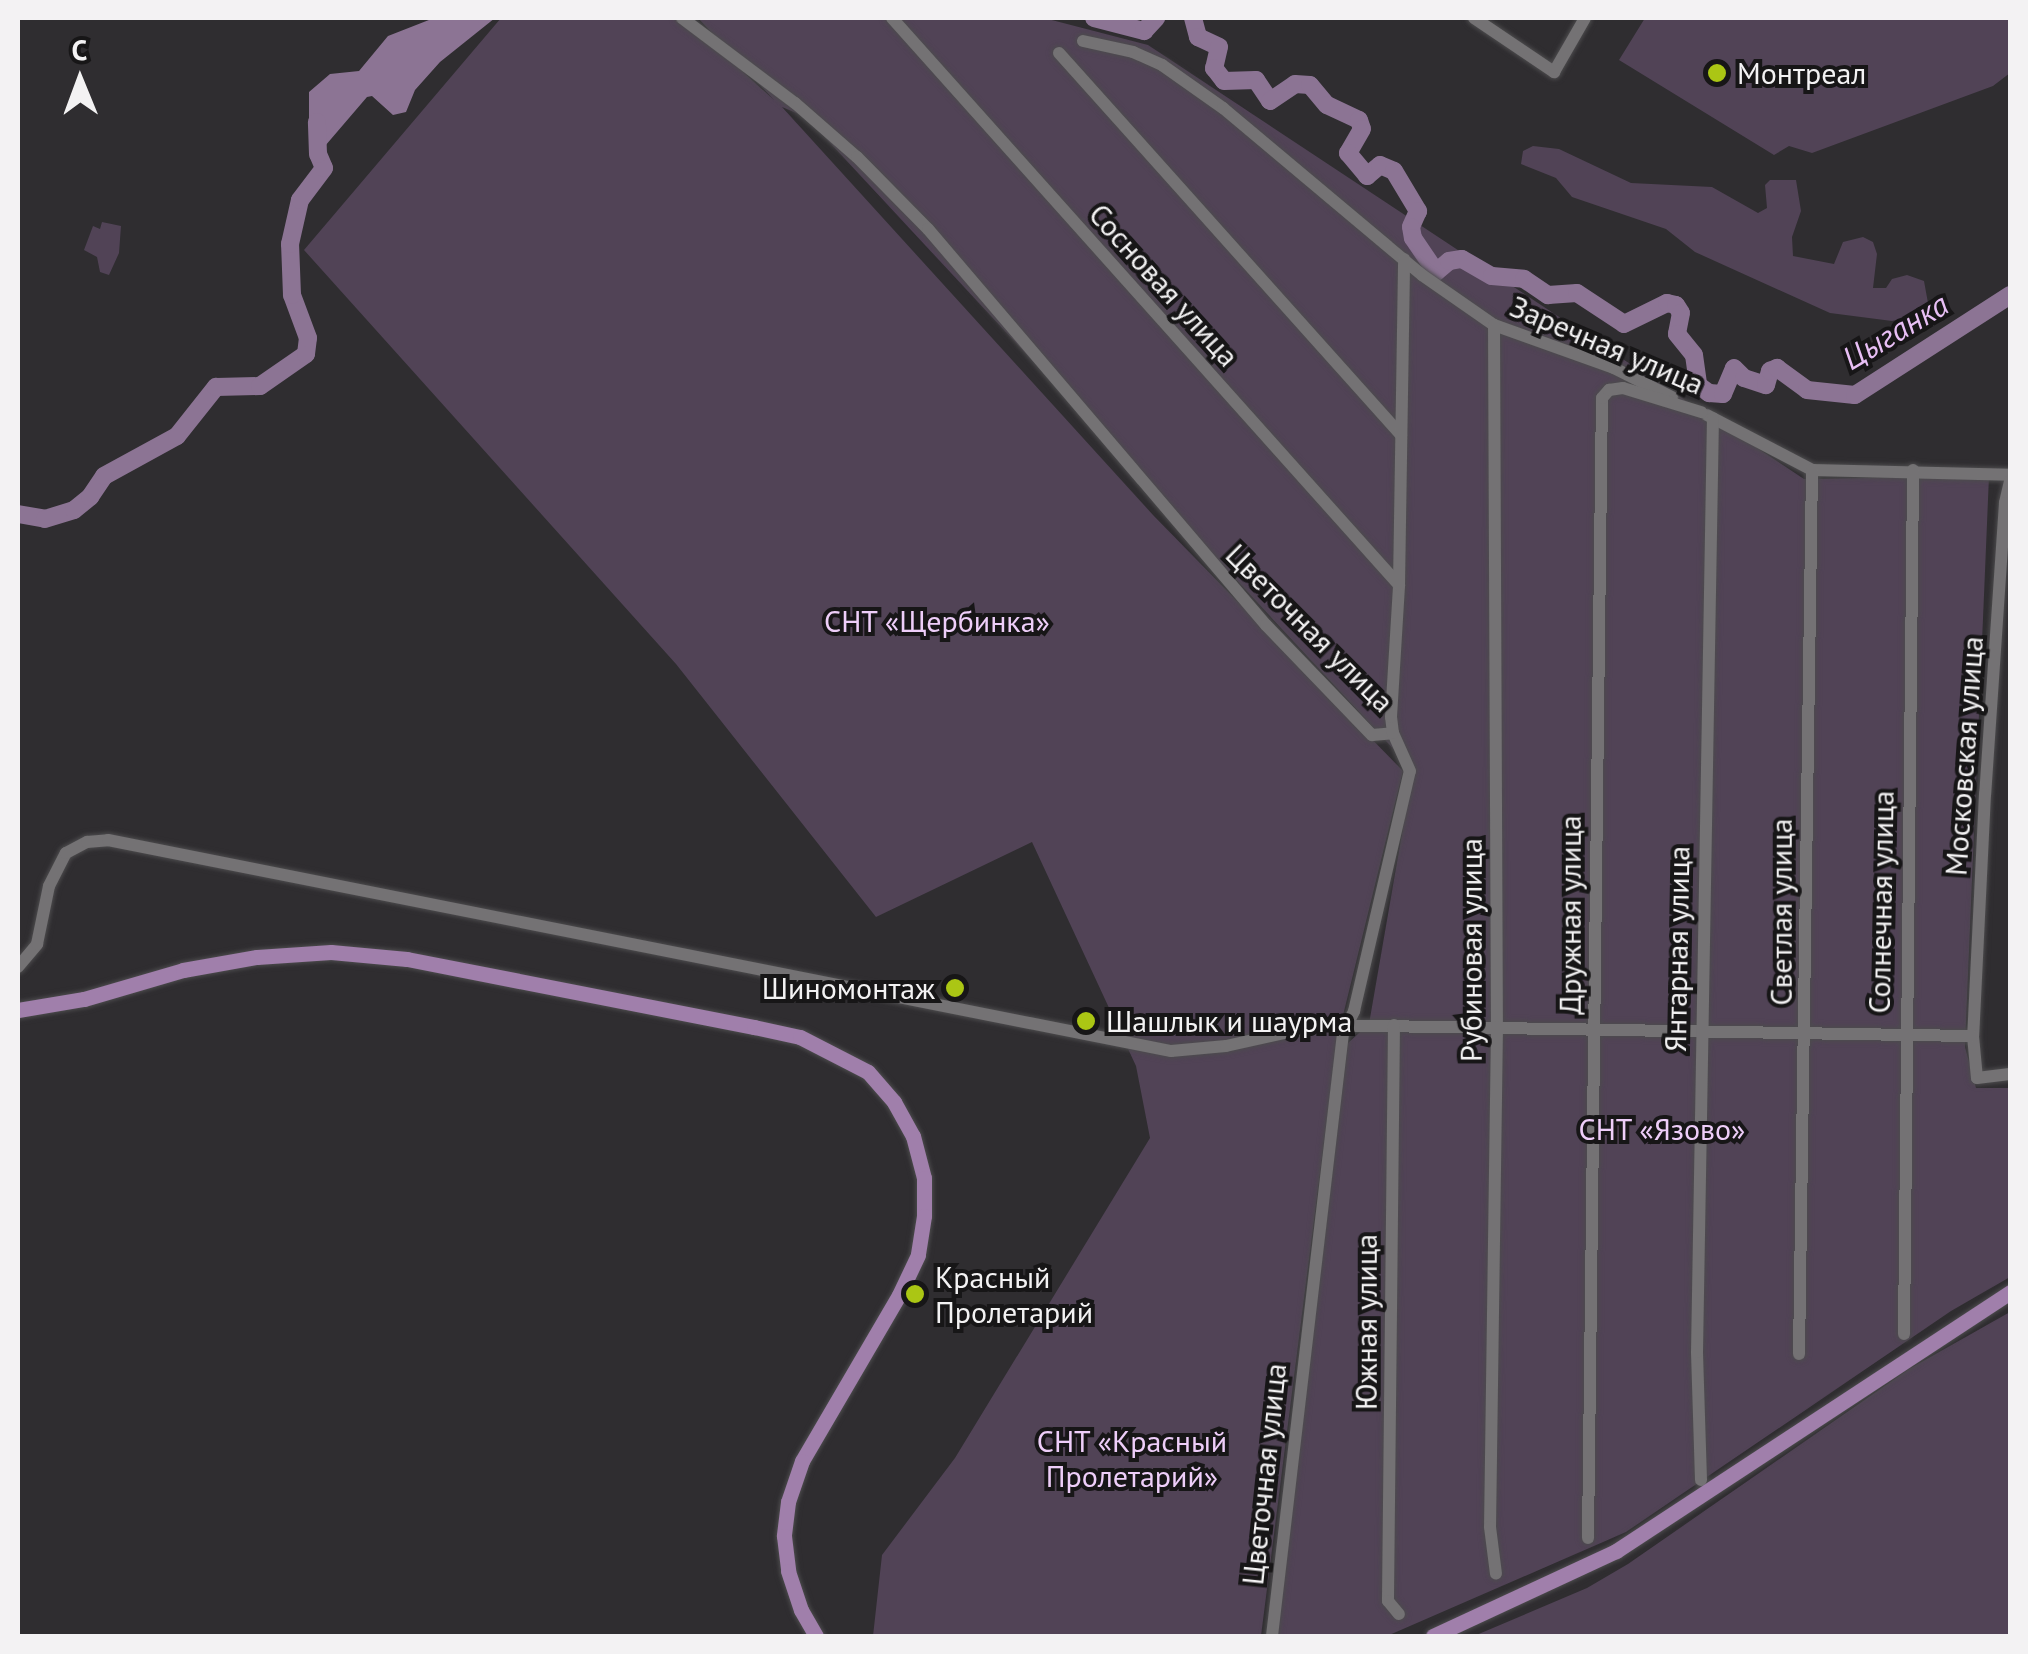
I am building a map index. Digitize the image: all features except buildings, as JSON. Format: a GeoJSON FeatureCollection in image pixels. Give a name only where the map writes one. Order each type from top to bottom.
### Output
{"type":"FeatureCollection","features":[{"type":"Feature","properties":{"kind":"main road"},"geometry":{"type":"LineString","coordinates":[[18,1010],[84,999],[183,970],[256,956],[332,952],[407,959],[754,1027],[800,1038],[868,1072],[894,1102],[913,1136],[924,1178],[924,1216],[918,1255],[802,1462],[788,1502],[784,1536],[788,1571],[801,1610],[816,1636]]}},
{"type":"Feature","properties":{"kind":"main road"},"geometry":{"type":"LineString","coordinates":[[1433,1636],[1616,1551],[2010,1292]]}},
{"type":"Feature","properties":{"kind":"street","name":"Цветочная улица"},"geometry":{"type":"LineString","coordinates":[[682,18],[794,102],[857,157],[928,229],[1266,625],[1372,734],[1393,732],[1410,770],[1350,1024],[1343,1033],[1272,1636]]}},
{"type":"Feature","properties":{"kind":"street","name":"Сосновая улица"},"geometry":{"type":"LineString","coordinates":[[892,18],[1399,585]]}},
{"type":"Feature","properties":{"kind":"street"},"geometry":{"type":"LineString","coordinates":[[1474,18],[1554,72],[1585,18]]}},
{"type":"Feature","properties":{"kind":"street","name":"Заречная улица"},"geometry":{"type":"LineString","coordinates":[[1082,41],[1134,52],[1162,66],[1222,108],[1404,259],[1494,325],[1614,368],[1812,470],[1914,470],[2010,478]]}},
{"type":"Feature","properties":{"kind":"street"},"geometry":{"type":"LineString","coordinates":[[1059,53],[1401,436]]}},
{"type":"Feature","properties":{"kind":"street"},"geometry":{"type":"LineString","coordinates":[[1393,732],[1404,259]]}},
{"type":"Feature","properties":{"kind":"street","name":"Рубиновая улица"},"geometry":{"type":"LineString","coordinates":[[1494,325],[1497,1027],[1490,1527],[1496,1574]]}},
{"type":"Feature","properties":{"kind":"street","name":"Дружная улица"},"geometry":{"type":"LineString","coordinates":[[1588,1538],[1602,398],[1609,390],[1622,388],[1707,415]]}},
{"type":"Feature","properties":{"kind":"street","name":"Янтарная улица"},"geometry":{"type":"LineString","coordinates":[[1700,1480],[1697,1333],[1707,415]]}},
{"type":"Feature","properties":{"kind":"street","name":"Светлая улица"},"geometry":{"type":"LineString","coordinates":[[1799,1354],[1812,470]]}},
{"type":"Feature","properties":{"kind":"street","name":"Солнечная улица"},"geometry":{"type":"LineString","coordinates":[[1904,1334],[1904,1035],[1914,470]]}},
{"type":"Feature","properties":{"kind":"street","name":"Московская улица"},"geometry":{"type":"LineString","coordinates":[[2010,478],[2005,503],[1985,794],[1973,1036],[1977,1078],[2010,1074]]}},
{"type":"Feature","properties":{"kind":"street"},"geometry":{"type":"LineString","coordinates":[[18,967],[37,944],[49,886],[66,853],[87,842],[108,840],[1172,1050],[1226,1046],[1320,1024],[1973,1036]]}},
{"type":"Feature","properties":{"kind":"street","name":"Южная улица"},"geometry":{"type":"LineString","coordinates":[[1394,1025],[1388,1600],[1399,1614]]}},
{"type":"Feature","properties":{"kind":"green space"},"geometry":{"type":"Polygon","coordinates":[[[501,18],[684,18],[774,100],[698,18],[1044,18],[1148,45],[1804,479],[1989,476],[1965,1047],[1976,1088],[2010,1088],[2010,1277],[1951,1311],[1626,1532],[1387,1636],[1277,1636],[1348,1043],[1369,1024],[1413,770],[806,117],[782,107],[1153,515],[1403,771],[1337,1040],[1261,1636],[873,1636],[882,1555],[955,1458],[1150,1138],[1136,1066],[1032,842],[876,917],[676,664],[304,250],[501,18]]]}},
{"type":"Feature","properties":{"kind":"green space"},"geometry":{"type":"Polygon","coordinates":[[[1645,18],[2010,18],[2010,73],[1993,86],[1812,153],[1789,146],[1774,155],[1619,60],[1645,18]]]}},
{"type":"Feature","properties":{"kind":"green space"},"geometry":{"type":"Polygon","coordinates":[[[1533,146],[1559,149],[1631,183],[1712,187],[1758,213],[1767,208],[1765,185],[1770,180],[1796,180],[1801,211],[1792,237],[1793,256],[1834,264],[1843,242],[1863,237],[1873,242],[1877,254],[1873,288],[1886,288],[1892,279],[1907,275],[1924,281],[1928,303],[1922,314],[1892,321],[1830,313],[1695,252],[1666,229],[1572,197],[1556,178],[1521,164],[1523,151],[1533,146]]]}},
{"type":"Feature","properties":{"kind":"green space"},"geometry":{"type":"Polygon","coordinates":[[[102,222],[121,226],[119,253],[109,275],[100,272],[97,257],[84,250],[93,226],[100,229],[102,222]]]}},
{"type":"Feature","properties":{"kind":"green space"},"geometry":{"type":"Polygon","coordinates":[[[2010,1312],[2010,1636],[1474,1636],[1587,1588],[1628,1564],[1909,1369],[2010,1312]]]}},
{"type":"Feature","properties":{"kind":"shaded area"},"geometry":{"type":"Polygon","coordinates":[[[434,18],[495,18],[440,62],[415,90],[406,112],[393,115],[372,96],[367,97],[325,146],[309,141],[309,92],[330,74],[359,71],[388,36],[434,18]]]}},
{"type":"Feature","properties":{"kind":"waterway","name":"Цыганка"},"geometry":{"type":"LineString","coordinates":[[1094,18],[1144,31],[1156,18]]}},
{"type":"Feature","properties":{"kind":"waterway","name":"Цыганка"},"geometry":{"type":"LineString","coordinates":[[1193,18],[1198,37],[1219,47],[1214,68],[1224,81],[1256,80],[1270,101],[1295,84],[1310,85],[1327,105],[1359,120],[1362,129],[1348,153],[1367,176],[1380,165],[1394,171],[1418,211],[1411,227],[1413,238],[1436,272],[1449,261],[1462,259],[1492,276],[1524,279],[1548,295],[1577,293],[1624,324],[1667,303],[1676,305],[1681,313],[1677,334],[1694,355],[1698,385],[1709,393],[1723,394],[1734,368],[1744,378],[1766,385],[1770,371],[1777,368],[1807,390],[1855,395],[2010,295]]}},
{"type":"Feature","properties":{"kind":"waterway","name":"Цыганка"},"geometry":{"type":"LineString","coordinates":[[18,514],[45,519],[74,510],[90,497],[104,476],[177,436],[216,387],[260,386],[306,354],[308,338],[292,295],[290,244],[300,200],[324,168],[318,154],[317,122]]}},
{"type":"Feature","properties":{"kind":"place","name":"Монтреал"},"geometry":{"type":"Point","coordinates":[1717,73]}},
{"type":"Feature","properties":{"kind":"place","name":"Шиномонтаж"},"geometry":{"type":"Point","coordinates":[955,988]}},
{"type":"Feature","properties":{"kind":"place","name":"Шашлык и шаурма"},"geometry":{"type":"Point","coordinates":[1086,1021]}},
{"type":"Feature","properties":{"kind":"place","name":"Красный Пролетарий"},"geometry":{"type":"Point","coordinates":[915,1294]}},
{"type":"Feature","properties":{"kind":"park label","name":"СНТ «Щербинка»"},"geometry":{"type":"Point","coordinates":[937,621]}},
{"type":"Feature","properties":{"kind":"park label","name":"СНТ «Язово»"},"geometry":{"type":"Point","coordinates":[1662,1129]}},
{"type":"Feature","properties":{"kind":"park label","name":"СНТ «Красный Пролетарий»"},"geometry":{"type":"Point","coordinates":[1132,1458]}}]}
